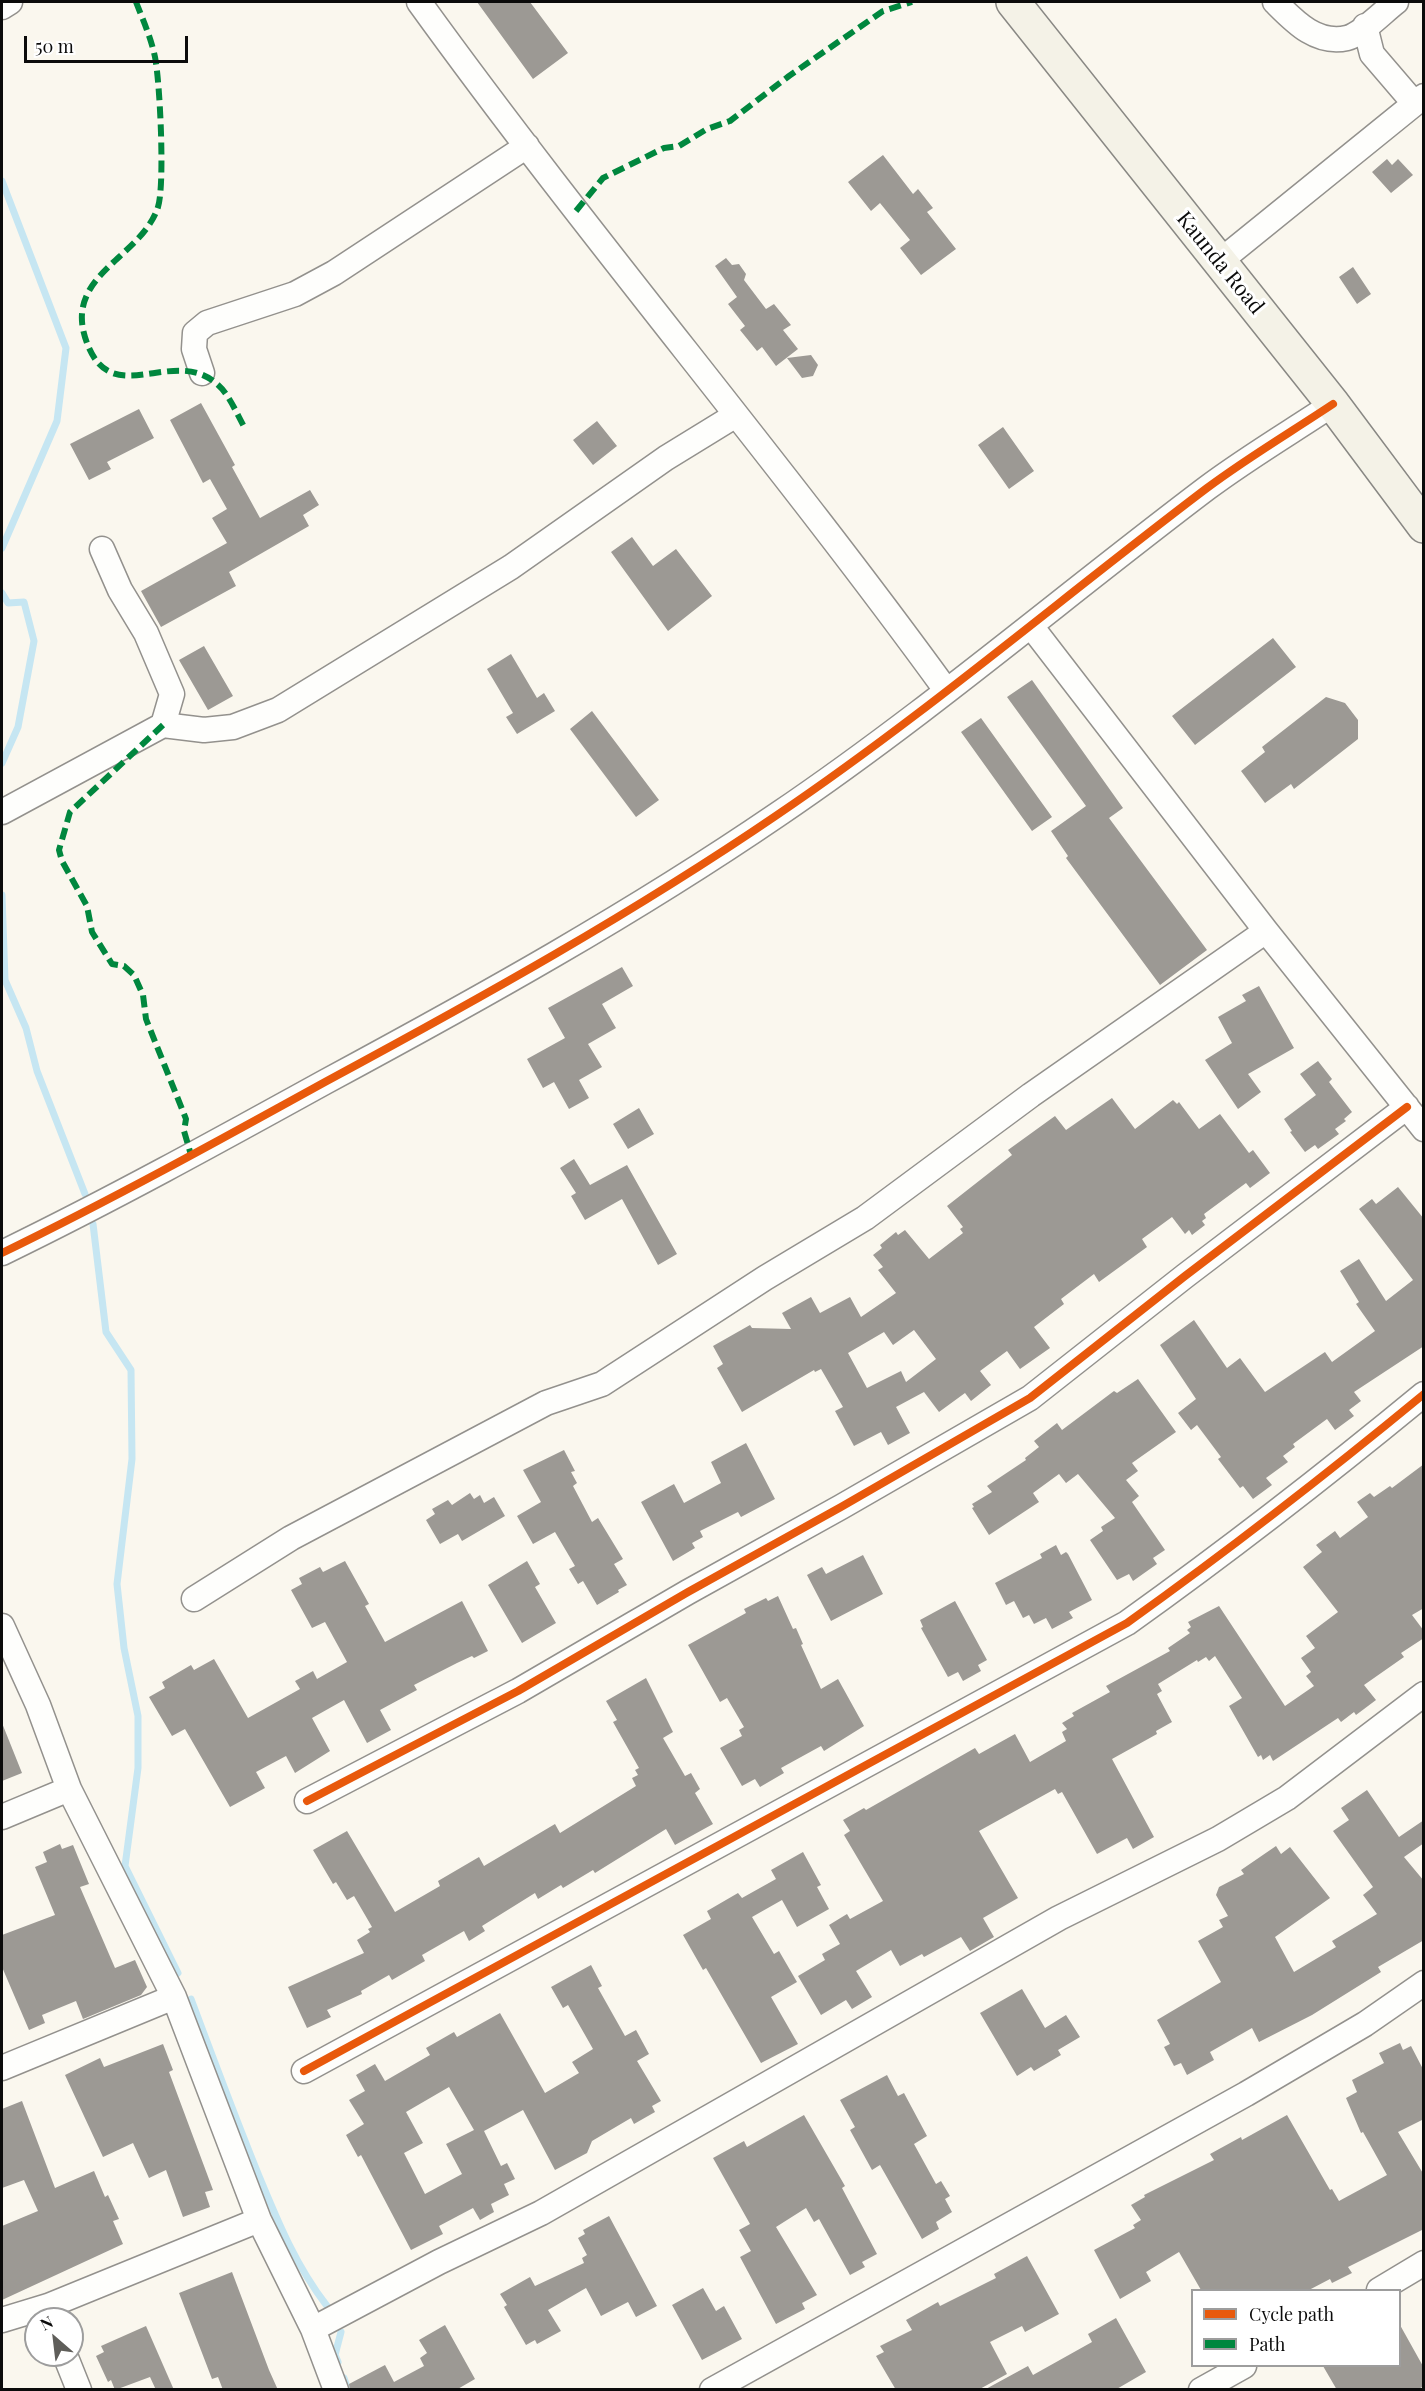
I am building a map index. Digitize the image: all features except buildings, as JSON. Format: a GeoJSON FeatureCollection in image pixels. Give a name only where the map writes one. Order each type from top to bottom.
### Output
{"type":"FeatureCollection","features":[{"type":"Feature","properties":{"kind":"main road","name":"Kaunda Road"},"geometry":{"type":"LineString","coordinates":[[1013,2],[1333,404],[1424,526]]}},
{"type":"Feature","properties":{"kind":"street"},"geometry":{"type":"LineString","coordinates":[[2,7],[10,2]]}},
{"type":"Feature","properties":{"kind":"street"},"geometry":{"type":"LineString","coordinates":[[419,2],[527,146],[803,499],[946,690]]}},
{"type":"Feature","properties":{"kind":"street"},"geometry":{"type":"LineString","coordinates":[[1275,2],[1303,29],[1323,38],[1348,38],[1396,2]]}},
{"type":"Feature","properties":{"kind":"street"},"geometry":{"type":"LineString","coordinates":[[1219,262],[1419,99],[1372,54],[1365,26]]}},
{"type":"Feature","properties":{"kind":"street"},"geometry":{"type":"LineString","coordinates":[[202,374],[194,349],[195,333],[207,323],[295,294],[334,273],[527,146]]}},
{"type":"Feature","properties":{"kind":"street"},"geometry":{"type":"LineString","coordinates":[[2,1253],[92,1209],[444,1018],[604,925],[776,816],[836,775],[1211,485],[1333,404]]}},
{"type":"Feature","properties":{"kind":"street"},"geometry":{"type":"LineString","coordinates":[[2,812],[163,725],[204,730],[233,728],[278,710],[493,578],[666,458],[736,415]]}},
{"type":"Feature","properties":{"kind":"street"},"geometry":{"type":"LineString","coordinates":[[102,549],[120,590],[146,633],[172,694],[163,725]]}},
{"type":"Feature","properties":{"kind":"street"},"geometry":{"type":"LineString","coordinates":[[1031,626],[1266,931],[1424,1129]]}},
{"type":"Feature","properties":{"kind":"street"},"geometry":{"type":"LineString","coordinates":[[194,1599],[291,1538],[464,1446],[546,1403],[602,1384],[765,1278],[865,1218],[1031,1095],[1266,931]]}},
{"type":"Feature","properties":{"kind":"street"},"geometry":{"type":"LineString","coordinates":[[307,1801],[518,1692],[688,1592],[1030,1398],[1185,1276],[1407,1107]]}},
{"type":"Feature","properties":{"kind":"street"},"geometry":{"type":"LineString","coordinates":[[304,2071],[1127,1623],[1207,1566],[1315,1483],[1424,1394]]}},
{"type":"Feature","properties":{"kind":"street"},"geometry":{"type":"LineString","coordinates":[[2,1626],[38,1705],[69,1789],[174,1997],[259,2220],[313,2329],[336,2390]]}},
{"type":"Feature","properties":{"kind":"street"},"geometry":{"type":"LineString","coordinates":[[313,2329],[439,2262],[541,2213],[1059,1918],[1218,1839],[1287,1798],[1424,1694]]}},
{"type":"Feature","properties":{"kind":"street"},"geometry":{"type":"LineString","coordinates":[[2,1817],[69,1789]]}},
{"type":"Feature","properties":{"kind":"street"},"geometry":{"type":"LineString","coordinates":[[712,2390],[1246,2094],[1365,2024],[1424,1983]]}},
{"type":"Feature","properties":{"kind":"street"},"geometry":{"type":"LineString","coordinates":[[2,2068],[174,1997]]}},
{"type":"Feature","properties":{"kind":"street"},"geometry":{"type":"LineString","coordinates":[[61,2307],[259,2220]]}},
{"type":"Feature","properties":{"kind":"street"},"geometry":{"type":"LineString","coordinates":[[1381,2289],[1424,2263]]}},
{"type":"Feature","properties":{"kind":"street"},"geometry":{"type":"LineString","coordinates":[[2,2320],[24,2316]]}},
{"type":"Feature","properties":{"kind":"street"},"geometry":{"type":"LineString","coordinates":[[70,2367],[79,2390]]}},
{"type":"Feature","properties":{"kind":"street"},"geometry":{"type":"LineString","coordinates":[[1201,2390],[1242,2367]]}},
{"type":"Feature","properties":{"kind":"waterway"},"geometry":{"type":"LineString","coordinates":[[2,181],[66,348],[57,421],[2,548]]}},
{"type":"Feature","properties":{"kind":"waterway"},"geometry":{"type":"LineString","coordinates":[[2,593],[8,603],[24,602],[34,641],[18,727],[2,763]]}},
{"type":"Feature","properties":{"kind":"waterway"},"geometry":{"type":"LineString","coordinates":[[2,895],[5,980],[26,1028],[37,1071],[85,1194]]}},
{"type":"Feature","properties":{"kind":"waterway"},"geometry":{"type":"LineString","coordinates":[[93,1224],[106,1332],[131,1370],[132,1459],[117,1584],[124,1648],[138,1716],[138,1768],[125,1866],[178,1973]]}},
{"type":"Feature","properties":{"kind":"waterway"},"geometry":{"type":"LineString","coordinates":[[191,1999],[273,2210],[288,2243],[327,2306]]}},
{"type":"Feature","properties":{"kind":"waterway"},"geometry":{"type":"LineString","coordinates":[[338,2362],[335,2355],[341,2332]]}},
{"type":"Feature","properties":{"kind":"waterway"},"geometry":{"type":"LineString","coordinates":[[344,2378],[348,2390]]}},
{"type":"Feature","properties":{"kind":"marked path"},"geometry":{"type":"LineString","coordinates":[[136,2],[151,43],[157,70],[161,133],[160,195],[158,207],[149,225],[136,241],[106,269],[85,300],[82,320],[87,343],[98,363],[112,373],[128,376],[182,371],[200,374],[222,389],[230,399],[246,430]]}},
{"type":"Feature","properties":{"kind":"marked path"},"geometry":{"type":"LineString","coordinates":[[576,211],[603,178],[664,148],[679,146],[707,129],[730,121],[789,76],[883,11],[912,2]]}},
{"type":"Feature","properties":{"kind":"marked path"},"geometry":{"type":"LineString","coordinates":[[163,725],[70,812],[59,850],[62,861],[87,906],[92,932],[112,964],[124,966],[134,975],[143,995],[146,1019],[186,1119],[184,1131],[191,1155]]}},
{"type":"Feature","properties":{"kind":"cycle path"},"geometry":{"type":"LineString","coordinates":[[2,1253],[164,1170],[440,1019],[667,887],[832,776],[941,696],[1207,488],[1333,404]]}},
{"type":"Feature","properties":{"kind":"cycle path"},"geometry":{"type":"LineString","coordinates":[[307,1801],[518,1691],[1030,1398],[1185,1276],[1407,1107]]}},
{"type":"Feature","properties":{"kind":"cycle path"},"geometry":{"type":"LineString","coordinates":[[304,2071],[1127,1623],[1277,1511],[1424,1394]]}}]}
